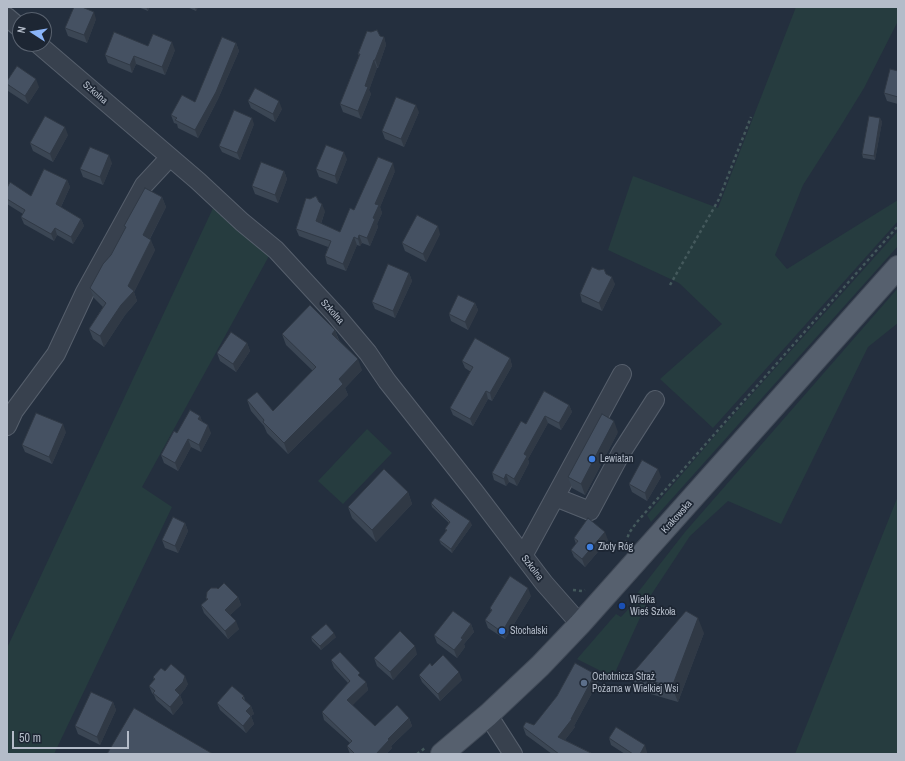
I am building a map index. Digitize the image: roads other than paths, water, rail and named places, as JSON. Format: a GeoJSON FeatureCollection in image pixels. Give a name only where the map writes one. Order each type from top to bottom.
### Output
{"type":"FeatureCollection","features":[{"type":"Feature","properties":{"kind":"main road","name":"Krakowska"},"geometry":{"type":"LineString","coordinates":[[436,750],[488,715],[540,666],[580,624],[898,267]]}},
{"type":"Feature","properties":{"kind":"street","name":"Szkolna"},"geometry":{"type":"LineString","coordinates":[[47,52],[276,250],[336,315],[368,353],[387,381],[544,583],[580,624]]}},
{"type":"Feature","properties":{"kind":"street"},"geometry":{"type":"LineString","coordinates":[[7,426],[14,411],[56,354],[85,292],[144,185],[170,157]]}},
{"type":"Feature","properties":{"kind":"street"},"geometry":{"type":"LineString","coordinates":[[523,556],[622,374]]}},
{"type":"Feature","properties":{"kind":"street"},"geometry":{"type":"LineString","coordinates":[[555,497],[590,511],[621,453],[655,400]]}},
{"type":"Feature","properties":{"kind":"street"},"geometry":{"type":"LineString","coordinates":[[488,715],[513,754]]}},
{"type":"Feature","properties":{"kind":"place","name":"Lewiatan"},"geometry":{"type":"Point","coordinates":[592,459]}},
{"type":"Feature","properties":{"kind":"place","name":"Złoty Róg"},"geometry":{"type":"Point","coordinates":[590,547]}},
{"type":"Feature","properties":{"kind":"place","name":"Wielka Wieś Szkoła"},"geometry":{"type":"Point","coordinates":[622,606]}},
{"type":"Feature","properties":{"kind":"place","name":"Stochalski"},"geometry":{"type":"Point","coordinates":[502,631]}},
{"type":"Feature","properties":{"kind":"place","name":"Ochotnicza Straż Pożarna w Wielkiej Wsi"},"geometry":{"type":"Point","coordinates":[584,683]}}]}
